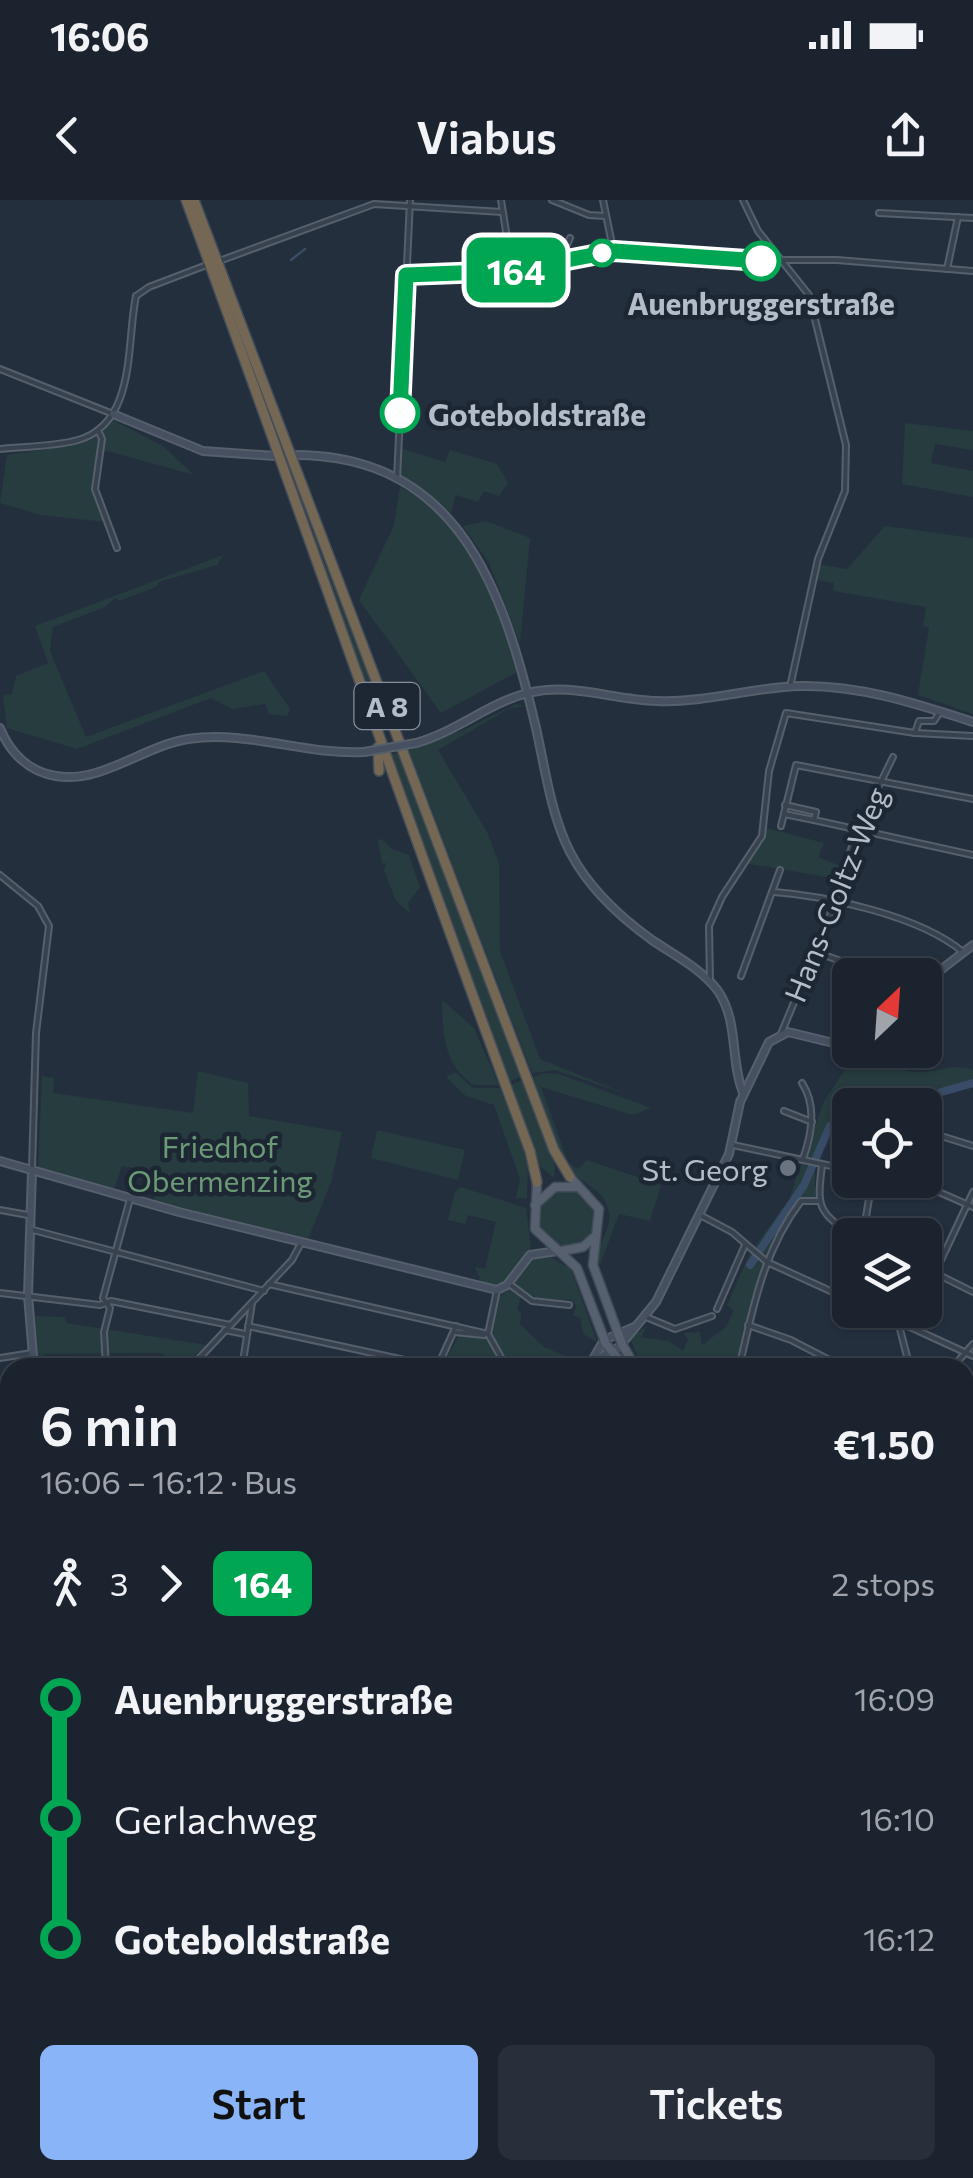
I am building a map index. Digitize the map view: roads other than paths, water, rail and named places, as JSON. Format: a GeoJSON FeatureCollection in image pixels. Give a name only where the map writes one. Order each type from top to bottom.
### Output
{"type":"FeatureCollection","features":[{"type":"Feature","properties":{"kind":"highway","name":"A 8"},"geometry":{"type":"LineString","coordinates":[[186,200],[350,648],[537,1182]]}},
{"type":"Feature","properties":{"kind":"highway","name":"A 8"},"geometry":{"type":"LineString","coordinates":[[198,200],[209,239],[554,1150],[570,1177]]}},
{"type":"Feature","properties":{"kind":"highway"},"geometry":{"type":"LineString","coordinates":[[378,734],[379,771]]}},
{"type":"Feature","properties":{"kind":"highway"},"geometry":{"type":"LineString","coordinates":[[476,1022],[489,1040]]}},
{"type":"Feature","properties":{"kind":"main road"},"geometry":{"type":"LineString","coordinates":[[570,1177],[599,1209],[593,1264],[630,1358]]}},
{"type":"Feature","properties":{"kind":"main road"},"geometry":{"type":"LineString","coordinates":[[537,1182],[535,1229],[577,1268],[604,1340],[617,1358]]}},
{"type":"Feature","properties":{"kind":"main road"},"geometry":{"type":"LineString","coordinates":[[535,1206],[555,1187],[582,1188]]}},
{"type":"Feature","properties":{"kind":"main road"},"geometry":{"type":"LineString","coordinates":[[557,1251],[575,1250],[596,1235]]}},
{"type":"Feature","properties":{"kind":"street"},"geometry":{"type":"LineString","coordinates":[[397,479],[410,200]]}},
{"type":"Feature","properties":{"kind":"street"},"geometry":{"type":"LineString","coordinates":[[502,200],[516,295]]}},
{"type":"Feature","properties":{"kind":"street"},"geometry":{"type":"LineString","coordinates":[[552,200],[589,215],[605,216]]}},
{"type":"Feature","properties":{"kind":"street"},"geometry":{"type":"LineString","coordinates":[[603,200],[614,251]]}},
{"type":"Feature","properties":{"kind":"street"},"geometry":{"type":"LineString","coordinates":[[743,200],[758,231],[785,260],[815,311],[843,422],[848,466],[845,491],[818,559],[790,687]]}},
{"type":"Feature","properties":{"kind":"street"},"geometry":{"type":"LineString","coordinates":[[222,260],[374,204],[502,212]]}},
{"type":"Feature","properties":{"kind":"street"},"geometry":{"type":"LineString","coordinates":[[878,213],[973,218]]}},
{"type":"Feature","properties":{"kind":"street"},"geometry":{"type":"LineString","coordinates":[[946,269],[958,217]]}},
{"type":"Feature","properties":{"kind":"street"},"geometry":{"type":"LineString","coordinates":[[559,262],[570,238]]}},
{"type":"Feature","properties":{"kind":"street"},"geometry":{"type":"LineString","coordinates":[[406,275],[510,271],[614,251],[837,260],[973,271]]}},
{"type":"Feature","properties":{"kind":"street"},"geometry":{"type":"LineString","coordinates":[[0,449],[71,442],[98,430],[113,414],[122,395],[134,294],[204,266]]}},
{"type":"Feature","properties":{"kind":"street"},"geometry":{"type":"LineString","coordinates":[[0,370],[203,450],[275,456]]}},
{"type":"Feature","properties":{"kind":"street"},"geometry":{"type":"LineString","coordinates":[[98,430],[102,439],[94,489],[117,548]]}},
{"type":"Feature","properties":{"kind":"street"},"geometry":{"type":"LineString","coordinates":[[295,456],[353,459],[397,479],[437,507],[485,568],[511,629],[559,824],[577,864],[632,924],[710,982],[729,1016],[743,1094]]}},
{"type":"Feature","properties":{"kind":"street"},"geometry":{"type":"LineString","coordinates":[[0,728],[9,748],[29,766],[67,778],[90,775],[150,748],[200,738],[237,737],[306,750],[364,752],[416,743],[452,731],[527,693],[576,688],[636,700],[687,702],[790,687],[858,690],[973,722]]}},
{"type":"Feature","properties":{"kind":"street"},"geometry":{"type":"LineString","coordinates":[[916,733],[919,721],[934,722],[940,712]]}},
{"type":"Feature","properties":{"kind":"street"},"geometry":{"type":"LineString","coordinates":[[710,982],[709,926],[722,897],[761,841],[769,772],[786,713],[916,733],[973,736]]}},
{"type":"Feature","properties":{"kind":"street","name":"Hans-Goltz-Weg"},"geometry":{"type":"LineString","coordinates":[[781,1034],[857,832],[893,756]]}},
{"type":"Feature","properties":{"kind":"street"},"geometry":{"type":"LineString","coordinates":[[781,826],[796,764],[973,799]]}},
{"type":"Feature","properties":{"kind":"street"},"geometry":{"type":"LineString","coordinates":[[785,805],[816,812],[814,820]]}},
{"type":"Feature","properties":{"kind":"street"},"geometry":{"type":"LineString","coordinates":[[784,814],[973,855]]}},
{"type":"Feature","properties":{"kind":"street"},"geometry":{"type":"LineString","coordinates":[[741,976],[780,870]]}},
{"type":"Feature","properties":{"kind":"street"},"geometry":{"type":"LineString","coordinates":[[0,875],[38,906],[49,926],[36,1033],[28,1215],[33,1358]]}},
{"type":"Feature","properties":{"kind":"street"},"geometry":{"type":"LineString","coordinates":[[774,892],[833,900],[910,925],[964,952]]}},
{"type":"Feature","properties":{"kind":"street"},"geometry":{"type":"LineString","coordinates":[[942,969],[973,945]]}},
{"type":"Feature","properties":{"kind":"street"},"geometry":{"type":"LineString","coordinates":[[812,951],[832,958]]}},
{"type":"Feature","properties":{"kind":"street"},"geometry":{"type":"LineString","coordinates":[[603,1358],[622,1344],[646,1317],[700,1215],[732,1145],[743,1094],[765,1047],[781,1034],[832,1043]]}},
{"type":"Feature","properties":{"kind":"street"},"geometry":{"type":"LineString","coordinates":[[802,1082],[808,1092],[812,1122],[806,1159]]}},
{"type":"Feature","properties":{"kind":"street"},"geometry":{"type":"LineString","coordinates":[[784,1111],[812,1122]]}},
{"type":"Feature","properties":{"kind":"street"},"geometry":{"type":"LineString","coordinates":[[942,1136],[973,1146]]}},
{"type":"Feature","properties":{"kind":"street"},"geometry":{"type":"LineString","coordinates":[[732,1145],[832,1166]]}},
{"type":"Feature","properties":{"kind":"street"},"geometry":{"type":"LineString","coordinates":[[0,1161],[130,1200],[496,1290],[508,1283],[530,1255],[535,1229]]}},
{"type":"Feature","properties":{"kind":"street"},"geometry":{"type":"LineString","coordinates":[[820,1164],[818,1200],[823,1215],[832,1221]]}},
{"type":"Feature","properties":{"kind":"street"},"geometry":{"type":"LineString","coordinates":[[942,1261],[973,1192]]}},
{"type":"Feature","properties":{"kind":"street"},"geometry":{"type":"LineString","coordinates":[[942,1193],[970,1206]]}},
{"type":"Feature","properties":{"kind":"street"},"geometry":{"type":"LineString","coordinates":[[105,1358],[104,1332],[110,1308],[103,1298],[130,1200]]}},
{"type":"Feature","properties":{"kind":"street"},"geometry":{"type":"LineString","coordinates":[[741,1358],[779,1233],[800,1201],[818,1200]]}},
{"type":"Feature","properties":{"kind":"street"},"geometry":{"type":"LineString","coordinates":[[0,1210],[28,1215]]}},
{"type":"Feature","properties":{"kind":"street"},"geometry":{"type":"LineString","coordinates":[[700,1215],[760,1258],[832,1292]]}},
{"type":"Feature","properties":{"kind":"street"},"geometry":{"type":"LineString","coordinates":[[28,1229],[264,1290]]}},
{"type":"Feature","properties":{"kind":"street"},"geometry":{"type":"LineString","coordinates":[[199,1358],[264,1290],[301,1243]]}},
{"type":"Feature","properties":{"kind":"street"},"geometry":{"type":"LineString","coordinates":[[716,1310],[744,1245]]}},
{"type":"Feature","properties":{"kind":"street"},"geometry":{"type":"LineString","coordinates":[[530,1255],[557,1251]]}},
{"type":"Feature","properties":{"kind":"street"},"geometry":{"type":"LineString","coordinates":[[942,1276],[973,1292]]}},
{"type":"Feature","properties":{"kind":"street"},"geometry":{"type":"LineString","coordinates":[[508,1283],[532,1301],[569,1305]]}},
{"type":"Feature","properties":{"kind":"street"},"geometry":{"type":"LineString","coordinates":[[269,1284],[488,1334]]}},
{"type":"Feature","properties":{"kind":"street"},"geometry":{"type":"LineString","coordinates":[[496,1290],[488,1334],[501,1358]]}},
{"type":"Feature","properties":{"kind":"street"},"geometry":{"type":"LineString","coordinates":[[0,1293],[140,1305],[230,1324]]}},
{"type":"Feature","properties":{"kind":"street"},"geometry":{"type":"LineString","coordinates":[[243,1358],[252,1303]]}},
{"type":"Feature","properties":{"kind":"street"},"geometry":{"type":"LineString","coordinates":[[646,1317],[674,1329],[712,1316]]}},
{"type":"Feature","properties":{"kind":"street"},"geometry":{"type":"LineString","coordinates":[[441,1358],[457,1324]]}},
{"type":"Feature","properties":{"kind":"street"},"geometry":{"type":"LineString","coordinates":[[748,1325],[826,1358]]}},
{"type":"Feature","properties":{"kind":"street"},"geometry":{"type":"LineString","coordinates":[[248,1326],[396,1358]]}},
{"type":"Feature","properties":{"kind":"street"},"geometry":{"type":"LineString","coordinates":[[594,1358],[604,1340],[636,1326]]}},
{"type":"Feature","properties":{"kind":"street"},"geometry":{"type":"LineString","coordinates":[[900,1328],[907,1358]]}},
{"type":"Feature","properties":{"kind":"street"},"geometry":{"type":"LineString","coordinates":[[913,1328],[973,1356]]}},
{"type":"Feature","properties":{"kind":"street"},"geometry":{"type":"LineString","coordinates":[[225,1330],[247,1334]]}},
{"type":"Feature","properties":{"kind":"street"},"geometry":{"type":"LineString","coordinates":[[454,1332],[488,1334]]}},
{"type":"Feature","properties":{"kind":"street"},"geometry":{"type":"LineString","coordinates":[[960,1358],[973,1344]]}},
{"type":"Feature","properties":{"kind":"street"},"geometry":{"type":"LineString","coordinates":[[0,1358],[32,1352]]}},
{"type":"Feature","properties":{"kind":"waterway"},"geometry":{"type":"LineString","coordinates":[[291,260],[305,249]]}},
{"type":"Feature","properties":{"kind":"waterway"},"geometry":{"type":"LineString","coordinates":[[942,1092],[973,1083]]}},
{"type":"Feature","properties":{"kind":"waterway"},"geometry":{"type":"LineString","coordinates":[[750,1265],[804,1185],[832,1125]]}},
{"type":"Feature","properties":{"kind":"place","name":"Auenbruggerstraße"},"geometry":{"type":"Point","coordinates":[761,261]}},
{"type":"Feature","properties":{"kind":"place","name":"Goteboldstraße"},"geometry":{"type":"Point","coordinates":[400,413]}},
{"type":"Feature","properties":{"kind":"place","name":"St. Georg"},"geometry":{"type":"Point","coordinates":[788,1168]}},
{"type":"Feature","properties":{"kind":"park label","name":"Friedhof Obermenzing"},"geometry":{"type":"Point","coordinates":[220,1162]}}]}
